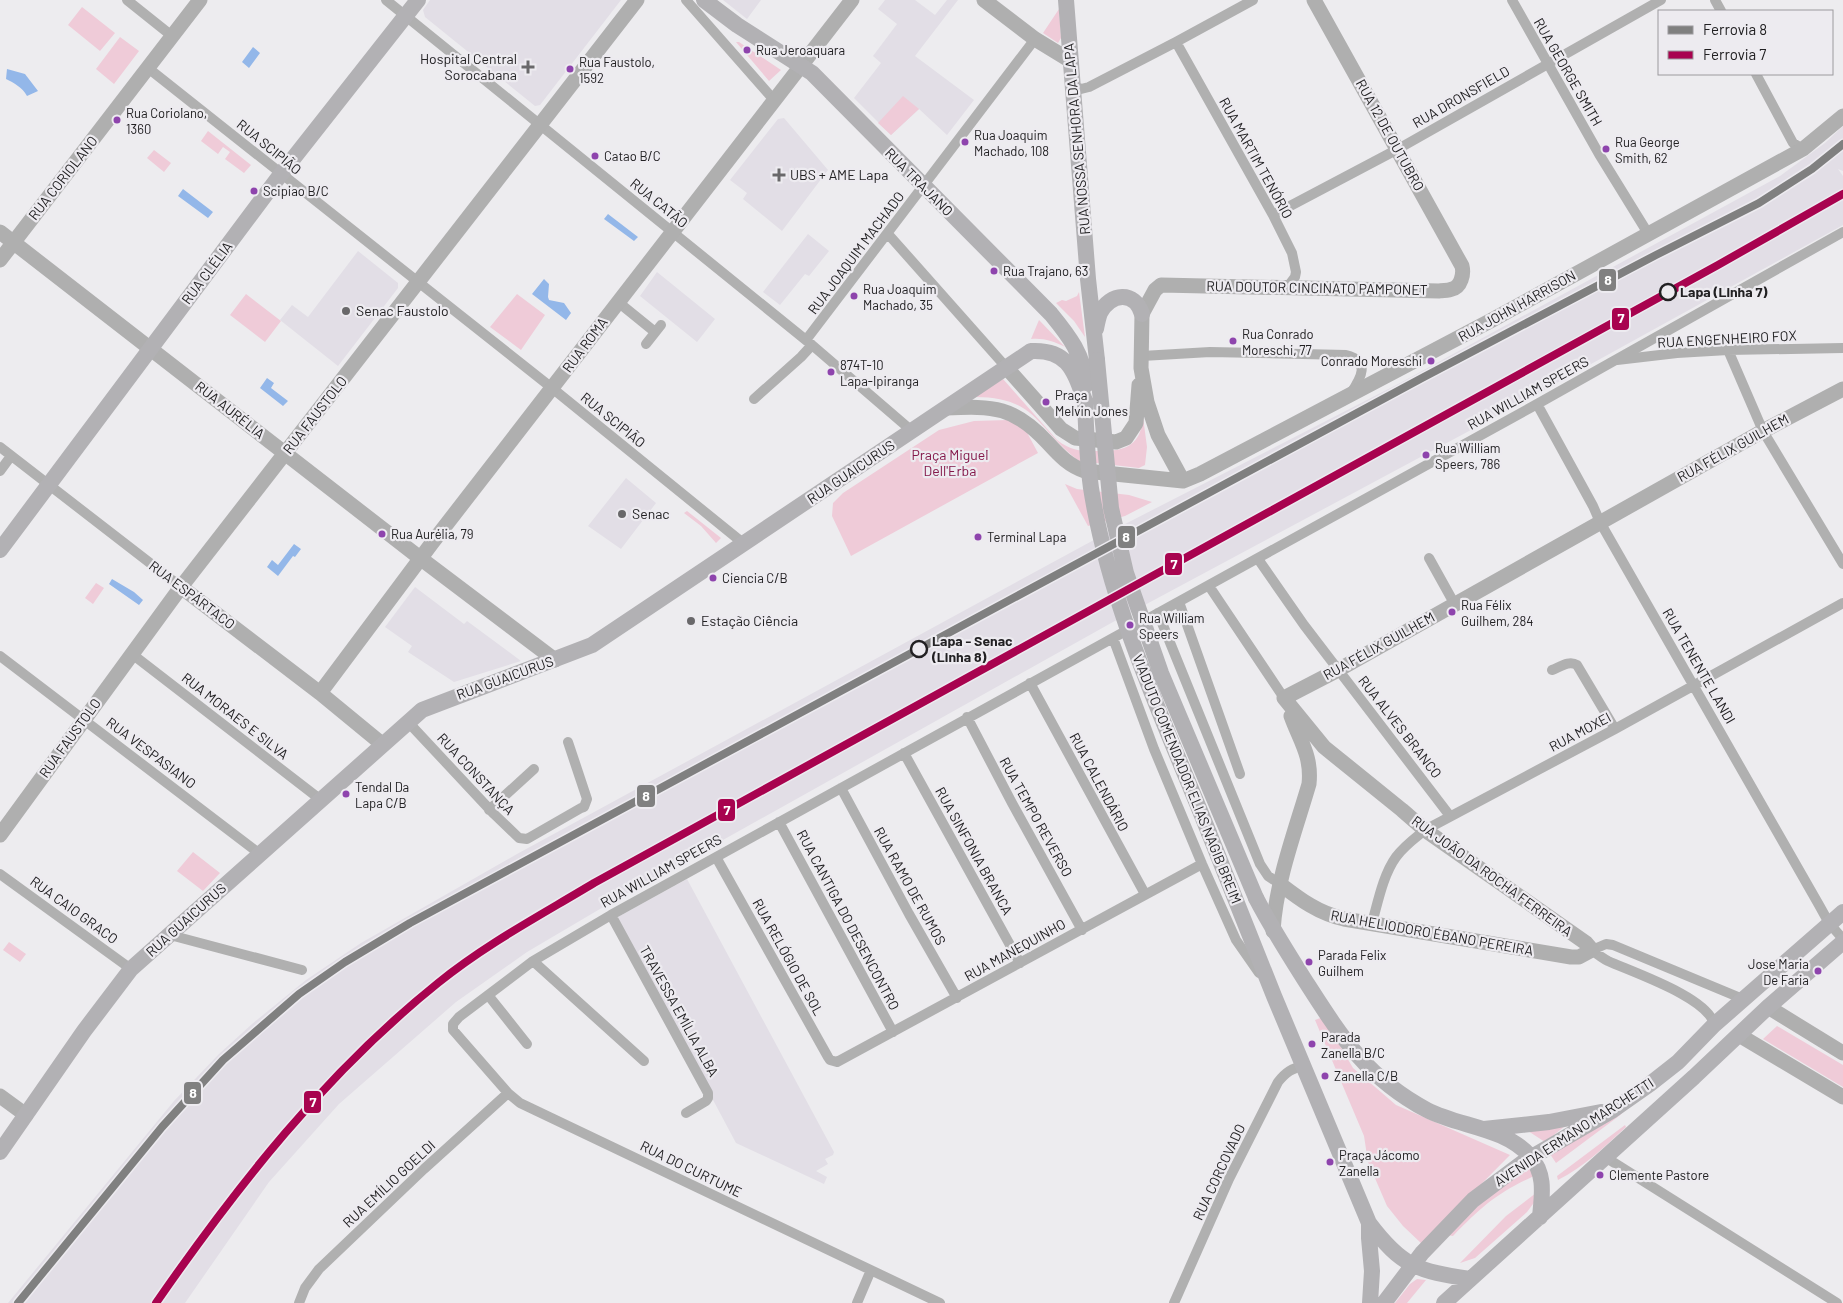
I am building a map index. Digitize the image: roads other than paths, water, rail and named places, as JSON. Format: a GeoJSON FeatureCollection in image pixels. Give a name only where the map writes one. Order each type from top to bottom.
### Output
{"type":"FeatureCollection","features":[{"type":"Feature","properties":{"kind":"main road","name":"RUA CLÉLIA"},"geometry":{"type":"LineString","coordinates":[[0,550],[281,174],[418,0]]}},
{"type":"Feature","properties":{"kind":"main road"},"geometry":{"type":"LineString","coordinates":[[704,0],[737,25],[801,66]]}},
{"type":"Feature","properties":{"kind":"main road","name":"RUA NOSSA SENHORA DA LAPA"},"geometry":{"type":"LineString","coordinates":[[1066,0],[1088,279],[1095,336]]}},
{"type":"Feature","properties":{"kind":"main road","name":"RUA TRAJANO"},"geometry":{"type":"LineString","coordinates":[[801,66],[815,76],[1036,300],[1057,322],[1078,349]]}},
{"type":"Feature","properties":{"kind":"main road"},"geometry":{"type":"LineString","coordinates":[[1095,336],[1099,314],[1112,300],[1122,297],[1133,300],[1139,304],[1142,314]]}},
{"type":"Feature","properties":{"kind":"main road","name":"VIADUTO COMENDADOR ELIAS NAGIB BREIM"},"geometry":{"type":"LineString","coordinates":[[1095,336],[1111,508],[1126,573],[1161,673],[1256,898],[1273,930]]}},
{"type":"Feature","properties":{"kind":"main road","name":"VIADUTO COMENDADOR ELIAS NAGIB BREIM"},"geometry":{"type":"LineString","coordinates":[[1078,349],[1086,383],[1086,438],[1091,488],[1118,600],[1142,668],[1274,996]]}},
{"type":"Feature","properties":{"kind":"main road","name":"RUA GUAICURUS"},"geometry":{"type":"LineString","coordinates":[[0,1152],[84,1031],[131,969],[422,710],[592,645],[1031,351],[1046,350],[1063,359],[1074,372],[1085,401]]}},
{"type":"Feature","properties":{"kind":"main road","name":"AVENIDA ERMANO MARCHETTI"},"geometry":{"type":"LineString","coordinates":[[1384,1303],[1412,1266],[1456,1216],[1473,1200],[1531,1157],[1613,1110],[1650,1084],[1678,1062],[1714,1025],[1829,922],[1843,912]]}},
{"type":"Feature","properties":{"kind":"main road"},"geometry":{"type":"LineString","coordinates":[[1273,930],[1338,1032],[1372,1072],[1400,1094],[1428,1111],[1459,1123],[1484,1129],[1522,1149],[1531,1157],[1542,1177],[1543,1189],[1540,1217]]}},
{"type":"Feature","properties":{"kind":"main road","name":"AVENIDA ERMANO MARCHETTI"},"geometry":{"type":"LineString","coordinates":[[1444,1303],[1843,940]]}},
{"type":"Feature","properties":{"kind":"main road"},"geometry":{"type":"LineString","coordinates":[[1274,996],[1369,1223],[1392,1251],[1412,1266],[1438,1274],[1470,1279]]}},
{"type":"Feature","properties":{"kind":"main road"},"geometry":{"type":"LineString","coordinates":[[1484,1129],[1549,1122],[1613,1110]]}},
{"type":"Feature","properties":{"kind":"main road"},"geometry":{"type":"LineString","coordinates":[[1369,1223],[1368,1238],[1372,1271],[1370,1303]]}},
{"type":"Feature","properties":{"kind":"street"},"geometry":{"type":"LineString","coordinates":[[127,0],[172,36]]}},
{"type":"Feature","properties":{"kind":"street","name":"RUA CORIOLANO"},"geometry":{"type":"LineString","coordinates":[[0,260],[200,0]]}},
{"type":"Feature","properties":{"kind":"street","name":"RUA CATÃO"},"geometry":{"type":"LineString","coordinates":[[386,0],[809,342],[912,431]]}},
{"type":"Feature","properties":{"kind":"street","name":"RUA FAUSTOLO"},"geometry":{"type":"LineString","coordinates":[[0,835],[182,586],[637,0]]}},
{"type":"Feature","properties":{"kind":"street"},"geometry":{"type":"LineString","coordinates":[[686,0],[774,100]]}},
{"type":"Feature","properties":{"kind":"street","name":"RUA ROMA"},"geometry":{"type":"LineString","coordinates":[[320,693],[420,558],[852,0]]}},
{"type":"Feature","properties":{"kind":"street"},"geometry":{"type":"LineString","coordinates":[[984,0],[1035,40],[1071,61]]}},
{"type":"Feature","properties":{"kind":"street"},"geometry":{"type":"LineString","coordinates":[[1073,86],[1081,89],[1089,87],[1253,0]]}},
{"type":"Feature","properties":{"kind":"street","name":"RUA 12 DE OUTUBRO"},"geometry":{"type":"LineString","coordinates":[[1314,0],[1398,150],[1463,272]]}},
{"type":"Feature","properties":{"kind":"street","name":"RUA GEORGE SMITH"},"geometry":{"type":"LineString","coordinates":[[1512,0],[1547,64],[1649,235]]}},
{"type":"Feature","properties":{"kind":"street","name":"RUA DRONSFIELD"},"geometry":{"type":"LineString","coordinates":[[1273,215],[1398,150],[1661,0]]}},
{"type":"Feature","properties":{"kind":"street","name":"RUA JOAQUIM MACHADO"},"geometry":{"type":"LineString","coordinates":[[754,399],[801,358],[809,342],[888,234],[1035,40]]}},
{"type":"Feature","properties":{"kind":"street","name":"RUA MARTIM TENÓRIO"},"geometry":{"type":"LineString","coordinates":[[1176,42],[1273,215],[1292,253],[1296,272],[1295,277],[1286,289]]}},
{"type":"Feature","properties":{"kind":"street","name":"RUA SCIPIÃO"},"geometry":{"type":"LineString","coordinates":[[148,68],[552,388],[743,543]]}},
{"type":"Feature","properties":{"kind":"street"},"geometry":{"type":"LineString","coordinates":[[1757,75],[1793,143],[1803,149]]}},
{"type":"Feature","properties":{"kind":"street","name":"RUA JOHN HARRISON"},"geometry":{"type":"LineString","coordinates":[[1183,481],[1200,474],[1349,396],[1649,235],[1803,149],[1843,116]]}},
{"type":"Feature","properties":{"kind":"street","name":"RUA AURÉLIA"},"geometry":{"type":"LineString","coordinates":[[0,232],[420,558],[555,660]]}},
{"type":"Feature","properties":{"kind":"street","name":"RUA WILLIAM SPEERS"},"geometry":{"type":"LineString","coordinates":[[453,1030],[452,1027],[455,1021],[533,961],[610,915],[967,717],[1258,559],[1843,232]]}},
{"type":"Feature","properties":{"kind":"street"},"geometry":{"type":"LineString","coordinates":[[888,234],[1061,429],[1075,438],[1116,442],[1130,435],[1136,423],[1141,362],[1142,314]]}},
{"type":"Feature","properties":{"kind":"street","name":"RUA DOUTOR CINCINATO PAMPONET"},"geometry":{"type":"LineString","coordinates":[[1142,314],[1152,295],[1161,285],[1286,289],[1452,289],[1460,282],[1463,272]]}},
{"type":"Feature","properties":{"kind":"street"},"geometry":{"type":"LineString","coordinates":[[618,302],[658,328],[646,344]]}},
{"type":"Feature","properties":{"kind":"street","name":"RUA ENGENHEIRO FOX"},"geometry":{"type":"LineString","coordinates":[[1613,360],[1728,350],[1843,348]]}},
{"type":"Feature","properties":{"kind":"street"},"geometry":{"type":"LineString","coordinates":[[1728,350],[1763,430],[1843,564]]}},
{"type":"Feature","properties":{"kind":"street"},"geometry":{"type":"LineString","coordinates":[[1141,362],[1210,352],[1346,355],[1357,360],[1362,370],[1362,377],[1349,396]]}},
{"type":"Feature","properties":{"kind":"street"},"geometry":{"type":"LineString","coordinates":[[1141,362],[1147,402],[1158,435],[1183,481]]}},
{"type":"Feature","properties":{"kind":"street","name":"RUA FÉLIX GUILHEM"},"geometry":{"type":"LineString","coordinates":[[1284,698],[1338,670],[1763,430],[1843,389]]}},
{"type":"Feature","properties":{"kind":"street","name":"RUA TENENTE LANDI"},"geometry":{"type":"LineString","coordinates":[[1537,404],[1600,522],[1829,922],[1843,940]]}},
{"type":"Feature","properties":{"kind":"street"},"geometry":{"type":"LineString","coordinates":[[946,408],[982,406],[1002,410],[1017,416],[1075,468],[1085,471],[1183,481]]}},
{"type":"Feature","properties":{"kind":"street","name":"RUA ESPÁRTACO"},"geometry":{"type":"LineString","coordinates":[[0,447],[320,693],[382,744]]}},
{"type":"Feature","properties":{"kind":"street"},"geometry":{"type":"LineString","coordinates":[[0,471],[11,456]]}},
{"type":"Feature","properties":{"kind":"street"},"geometry":{"type":"LineString","coordinates":[[1429,558],[1454,603]]}},
{"type":"Feature","properties":{"kind":"street","name":"RUA ALVES BRANCO"},"geometry":{"type":"LineString","coordinates":[[1258,559],[1338,670],[1450,816]]}},
{"type":"Feature","properties":{"kind":"street"},"geometry":{"type":"LineString","coordinates":[[1209,586],[1284,698],[1308,756],[1309,784],[1280,884],[1273,930]]}},
{"type":"Feature","properties":{"kind":"street"},"geometry":{"type":"LineString","coordinates":[[1179,602],[1240,774]]}},
{"type":"Feature","properties":{"kind":"street","name":"RUA MOXEI"},"geometry":{"type":"LineString","coordinates":[[1372,923],[1387,876],[1395,859],[1408,844],[1425,830],[1615,729],[1843,603]]}},
{"type":"Feature","properties":{"kind":"street"},"geometry":{"type":"LineString","coordinates":[[1158,613],[1260,864],[1268,876],[1280,884]]}},
{"type":"Feature","properties":{"kind":"street"},"geometry":{"type":"LineString","coordinates":[[1113,638],[1154,749],[1236,940],[1274,996]]}},
{"type":"Feature","properties":{"kind":"street","name":"RUA MORAES E SILVA"},"geometry":{"type":"LineString","coordinates":[[132,654],[321,800]]}},
{"type":"Feature","properties":{"kind":"street","name":"RUA VESPASIANO"},"geometry":{"type":"LineString","coordinates":[[0,656],[260,854]]}},
{"type":"Feature","properties":{"kind":"street"},"geometry":{"type":"LineString","coordinates":[[1552,670],[1572,662],[1577,665],[1615,729]]}},
{"type":"Feature","properties":{"kind":"street","name":"RUA CALENDÁRIO"},"geometry":{"type":"LineString","coordinates":[[1030,683],[1145,894]]}},
{"type":"Feature","properties":{"kind":"street","name":"RUA JOÃO DA ROCHA FERREIRA"},"geometry":{"type":"LineString","coordinates":[[1284,698],[1324,747],[1425,830],[1586,943],[1592,950]]}},
{"type":"Feature","properties":{"kind":"street","name":"RUA TEMPO REVERSO"},"geometry":{"type":"LineString","coordinates":[[967,717],[1012,804],[1082,930]]}},
{"type":"Feature","properties":{"kind":"street","name":"RUA CONSTANÇA"},"geometry":{"type":"LineString","coordinates":[[408,722],[490,810],[519,838],[527,839],[584,807],[587,799],[568,742]]}},
{"type":"Feature","properties":{"kind":"street","name":"RUA SINFONIA BRANCA"},"geometry":{"type":"LineString","coordinates":[[904,752],[1020,963]]}},
{"type":"Feature","properties":{"kind":"street"},"geometry":{"type":"LineString","coordinates":[[490,810],[534,769]]}},
{"type":"Feature","properties":{"kind":"street","name":"RUA RAMO DE RUMOS"},"geometry":{"type":"LineString","coordinates":[[841,788],[957,998]]}},
{"type":"Feature","properties":{"kind":"street","name":"RUA CANTIGA DO DESENCONTRO"},"geometry":{"type":"LineString","coordinates":[[779,822],[892,1032]]}},
{"type":"Feature","properties":{"kind":"street","name":"RUA RELÓGIO DE SOL"},"geometry":{"type":"LineString","coordinates":[[716,856],[828,1057],[834,1062],[841,1061]]}},
{"type":"Feature","properties":{"kind":"street","name":"RUA MANEQUINHO"},"geometry":{"type":"LineString","coordinates":[[841,1061],[1202,864]]}},
{"type":"Feature","properties":{"kind":"street","name":"RUA CAIO GRACO"},"geometry":{"type":"LineString","coordinates":[[0,874],[131,969]]}},
{"type":"Feature","properties":{"kind":"street","name":"RUA HELIODORO ÉBANO PEREIRA"},"geometry":{"type":"LineString","coordinates":[[1280,884],[1307,905],[1322,913],[1344,919],[1580,957],[1606,944],[1613,945],[1743,999]]}},
{"type":"Feature","properties":{"kind":"street","name":"TRAVESSA EMÍLIA ALBA"},"geometry":{"type":"LineString","coordinates":[[610,915],[708,1093],[706,1101],[686,1113]]}},
{"type":"Feature","properties":{"kind":"street"},"geometry":{"type":"LineString","coordinates":[[170,935],[302,970]]}},
{"type":"Feature","properties":{"kind":"street"},"geometry":{"type":"LineString","coordinates":[[1592,950],[1606,960],[1630,969],[1692,1000],[1708,1012],[1714,1025]]}},
{"type":"Feature","properties":{"kind":"street"},"geometry":{"type":"LineString","coordinates":[[533,961],[644,1061]]}},
{"type":"Feature","properties":{"kind":"street"},"geometry":{"type":"LineString","coordinates":[[488,994],[527,1044]]}},
{"type":"Feature","properties":{"kind":"street"},"geometry":{"type":"LineString","coordinates":[[1768,1007],[1843,1053]]}},
{"type":"Feature","properties":{"kind":"street","name":"RUA DO CURTUME"},"geometry":{"type":"LineString","coordinates":[[453,1030],[508,1093],[520,1103],[940,1303]]}},
{"type":"Feature","properties":{"kind":"street"},"geometry":{"type":"LineString","coordinates":[[1739,1035],[1843,1097]]}},
{"type":"Feature","properties":{"kind":"street","name":"RUA CORCOVADO"},"geometry":{"type":"LineString","coordinates":[[1174,1303],[1229,1179],[1278,1082],[1290,1070],[1304,1066]]}},
{"type":"Feature","properties":{"kind":"street","name":"RUA EMÍLIO GOELDI"},"geometry":{"type":"LineString","coordinates":[[299,1303],[305,1288],[319,1269],[508,1093]]}},
{"type":"Feature","properties":{"kind":"street"},"geometry":{"type":"LineString","coordinates":[[0,1096],[26,1115]]}},
{"type":"Feature","properties":{"kind":"street"},"geometry":{"type":"LineString","coordinates":[[1605,1157],[1838,1303]]}},
{"type":"Feature","properties":{"kind":"street"},"geometry":{"type":"LineString","coordinates":[[857,1303],[871,1270]]}},
{"type":"Feature","properties":{"kind":"water"},"geometry":{"type":"Polygon","coordinates":[[[253,47],[260,53],[249,68],[242,62],[253,47]]]}},
{"type":"Feature","properties":{"kind":"water"},"geometry":{"type":"Polygon","coordinates":[[[7,69],[25,74],[38,91],[27,96],[20,88],[6,79],[7,69]]]}},
{"type":"Feature","properties":{"kind":"water"},"geometry":{"type":"Polygon","coordinates":[[[183,189],[213,212],[208,218],[178,196],[183,189]]]}},
{"type":"Feature","properties":{"kind":"water"},"geometry":{"type":"Polygon","coordinates":[[[608,214],[638,237],[634,241],[604,219],[608,214]]]}},
{"type":"Feature","properties":{"kind":"water"},"geometry":{"type":"Polygon","coordinates":[[[544,279],[549,284],[549,300],[564,303],[571,313],[566,320],[532,294],[544,279]]]}},
{"type":"Feature","properties":{"kind":"water"},"geometry":{"type":"Polygon","coordinates":[[[267,378],[274,383],[271,388],[288,401],[283,406],[260,388],[267,378]]]}},
{"type":"Feature","properties":{"kind":"water"},"geometry":{"type":"Polygon","coordinates":[[[294,544],[301,549],[295,557],[293,556],[278,576],[267,567],[272,560],[278,565],[294,544]]]}},
{"type":"Feature","properties":{"kind":"water"},"geometry":{"type":"Polygon","coordinates":[[[112,579],[134,592],[143,600],[139,605],[109,584],[112,579]]]}},
{"type":"Feature","properties":{"kind":"rail line","name":"8"},"geometry":{"type":"LineString","coordinates":[[18,1303],[162,1127],[223,1060],[299,994],[345,962],[410,923],[1422,378],[1759,203],[1812,169],[1843,144]]}},
{"type":"Feature","properties":{"kind":"rail line","name":"7"},"geometry":{"type":"LineString","coordinates":[[156,1303],[218,1216],[285,1133],[321,1093],[397,1018],[475,955],[594,883],[1718,265],[1843,194]]}},
{"type":"Feature","properties":{"kind":"place","name":"Rua Jeroaquara"},"geometry":{"type":"Point","coordinates":[747,50]}},
{"type":"Feature","properties":{"kind":"place","name":"Hospital Central Sorocabana"},"geometry":{"type":"Point","coordinates":[528,67]}},
{"type":"Feature","properties":{"kind":"place","name":"Rua Faustolo, 1592"},"geometry":{"type":"Point","coordinates":[570,69]}},
{"type":"Feature","properties":{"kind":"place","name":"Rua Coriolano, 1360"},"geometry":{"type":"Point","coordinates":[117,120]}},
{"type":"Feature","properties":{"kind":"place","name":"Rua Joaquim Machado, 108"},"geometry":{"type":"Point","coordinates":[965,142]}},
{"type":"Feature","properties":{"kind":"place","name":"Rua George Smith, 62"},"geometry":{"type":"Point","coordinates":[1606,149]}},
{"type":"Feature","properties":{"kind":"place","name":"Catao B/C"},"geometry":{"type":"Point","coordinates":[595,156]}},
{"type":"Feature","properties":{"kind":"place","name":"UBS + AME Lapa"},"geometry":{"type":"Point","coordinates":[779,175]}},
{"type":"Feature","properties":{"kind":"place","name":"Scipiao B/C"},"geometry":{"type":"Point","coordinates":[254,191]}},
{"type":"Feature","properties":{"kind":"place","name":"Rua Trajano, 63"},"geometry":{"type":"Point","coordinates":[994,271]}},
{"type":"Feature","properties":{"kind":"place","name":"Lapa (Linha 7)"},"geometry":{"type":"Point","coordinates":[1668,292]}},
{"type":"Feature","properties":{"kind":"place","name":"Rua Joaquim Machado, 35"},"geometry":{"type":"Point","coordinates":[854,296]}},
{"type":"Feature","properties":{"kind":"place","name":"Senac Faustolo"},"geometry":{"type":"Point","coordinates":[346,311]}},
{"type":"Feature","properties":{"kind":"place","name":"Rua Conrado Moreschi, 77"},"geometry":{"type":"Point","coordinates":[1233,341]}},
{"type":"Feature","properties":{"kind":"place","name":"Conrado Moreschi"},"geometry":{"type":"Point","coordinates":[1431,361]}},
{"type":"Feature","properties":{"kind":"place","name":"874T-10 Lapa-Ipiranga"},"geometry":{"type":"Point","coordinates":[831,372]}},
{"type":"Feature","properties":{"kind":"place","name":"Praça Melvin Jones"},"geometry":{"type":"Point","coordinates":[1046,402]}},
{"type":"Feature","properties":{"kind":"place","name":"Rua William Speers, 786"},"geometry":{"type":"Point","coordinates":[1426,455]}},
{"type":"Feature","properties":{"kind":"place","name":"Senac"},"geometry":{"type":"Point","coordinates":[622,514]}},
{"type":"Feature","properties":{"kind":"place","name":"Rua Aurélia, 79"},"geometry":{"type":"Point","coordinates":[382,534]}},
{"type":"Feature","properties":{"kind":"place","name":"Terminal Lapa"},"geometry":{"type":"Point","coordinates":[978,537]}},
{"type":"Feature","properties":{"kind":"place","name":"Ciencia C/B"},"geometry":{"type":"Point","coordinates":[713,578]}},
{"type":"Feature","properties":{"kind":"place","name":"Rua Félix Guilhem, 284"},"geometry":{"type":"Point","coordinates":[1452,612]}},
{"type":"Feature","properties":{"kind":"place","name":"Estação Ciência"},"geometry":{"type":"Point","coordinates":[691,621]}},
{"type":"Feature","properties":{"kind":"place","name":"Rua William Speers"},"geometry":{"type":"Point","coordinates":[1130,625]}},
{"type":"Feature","properties":{"kind":"place","name":"Lapa - Senac (Linha 8)"},"geometry":{"type":"Point","coordinates":[919,649]}},
{"type":"Feature","properties":{"kind":"place","name":"Tendal Da Lapa C/B"},"geometry":{"type":"Point","coordinates":[346,794]}},
{"type":"Feature","properties":{"kind":"place","name":"Parada Felix Guilhem"},"geometry":{"type":"Point","coordinates":[1309,962]}},
{"type":"Feature","properties":{"kind":"place","name":"Jose Maria De Faria"},"geometry":{"type":"Point","coordinates":[1818,971]}},
{"type":"Feature","properties":{"kind":"place","name":"Parada Zanella B/C"},"geometry":{"type":"Point","coordinates":[1312,1044]}},
{"type":"Feature","properties":{"kind":"place","name":"Zanella C/B"},"geometry":{"type":"Point","coordinates":[1325,1076]}},
{"type":"Feature","properties":{"kind":"place","name":"Praça Jácomo Zanella"},"geometry":{"type":"Point","coordinates":[1330,1162]}},
{"type":"Feature","properties":{"kind":"place","name":"Clemente Pastore"},"geometry":{"type":"Point","coordinates":[1600,1175]}},
{"type":"Feature","properties":{"kind":"park label","name":"Praça Miguel Dell'Erba"},"geometry":{"type":"Point","coordinates":[950,464]}}]}
